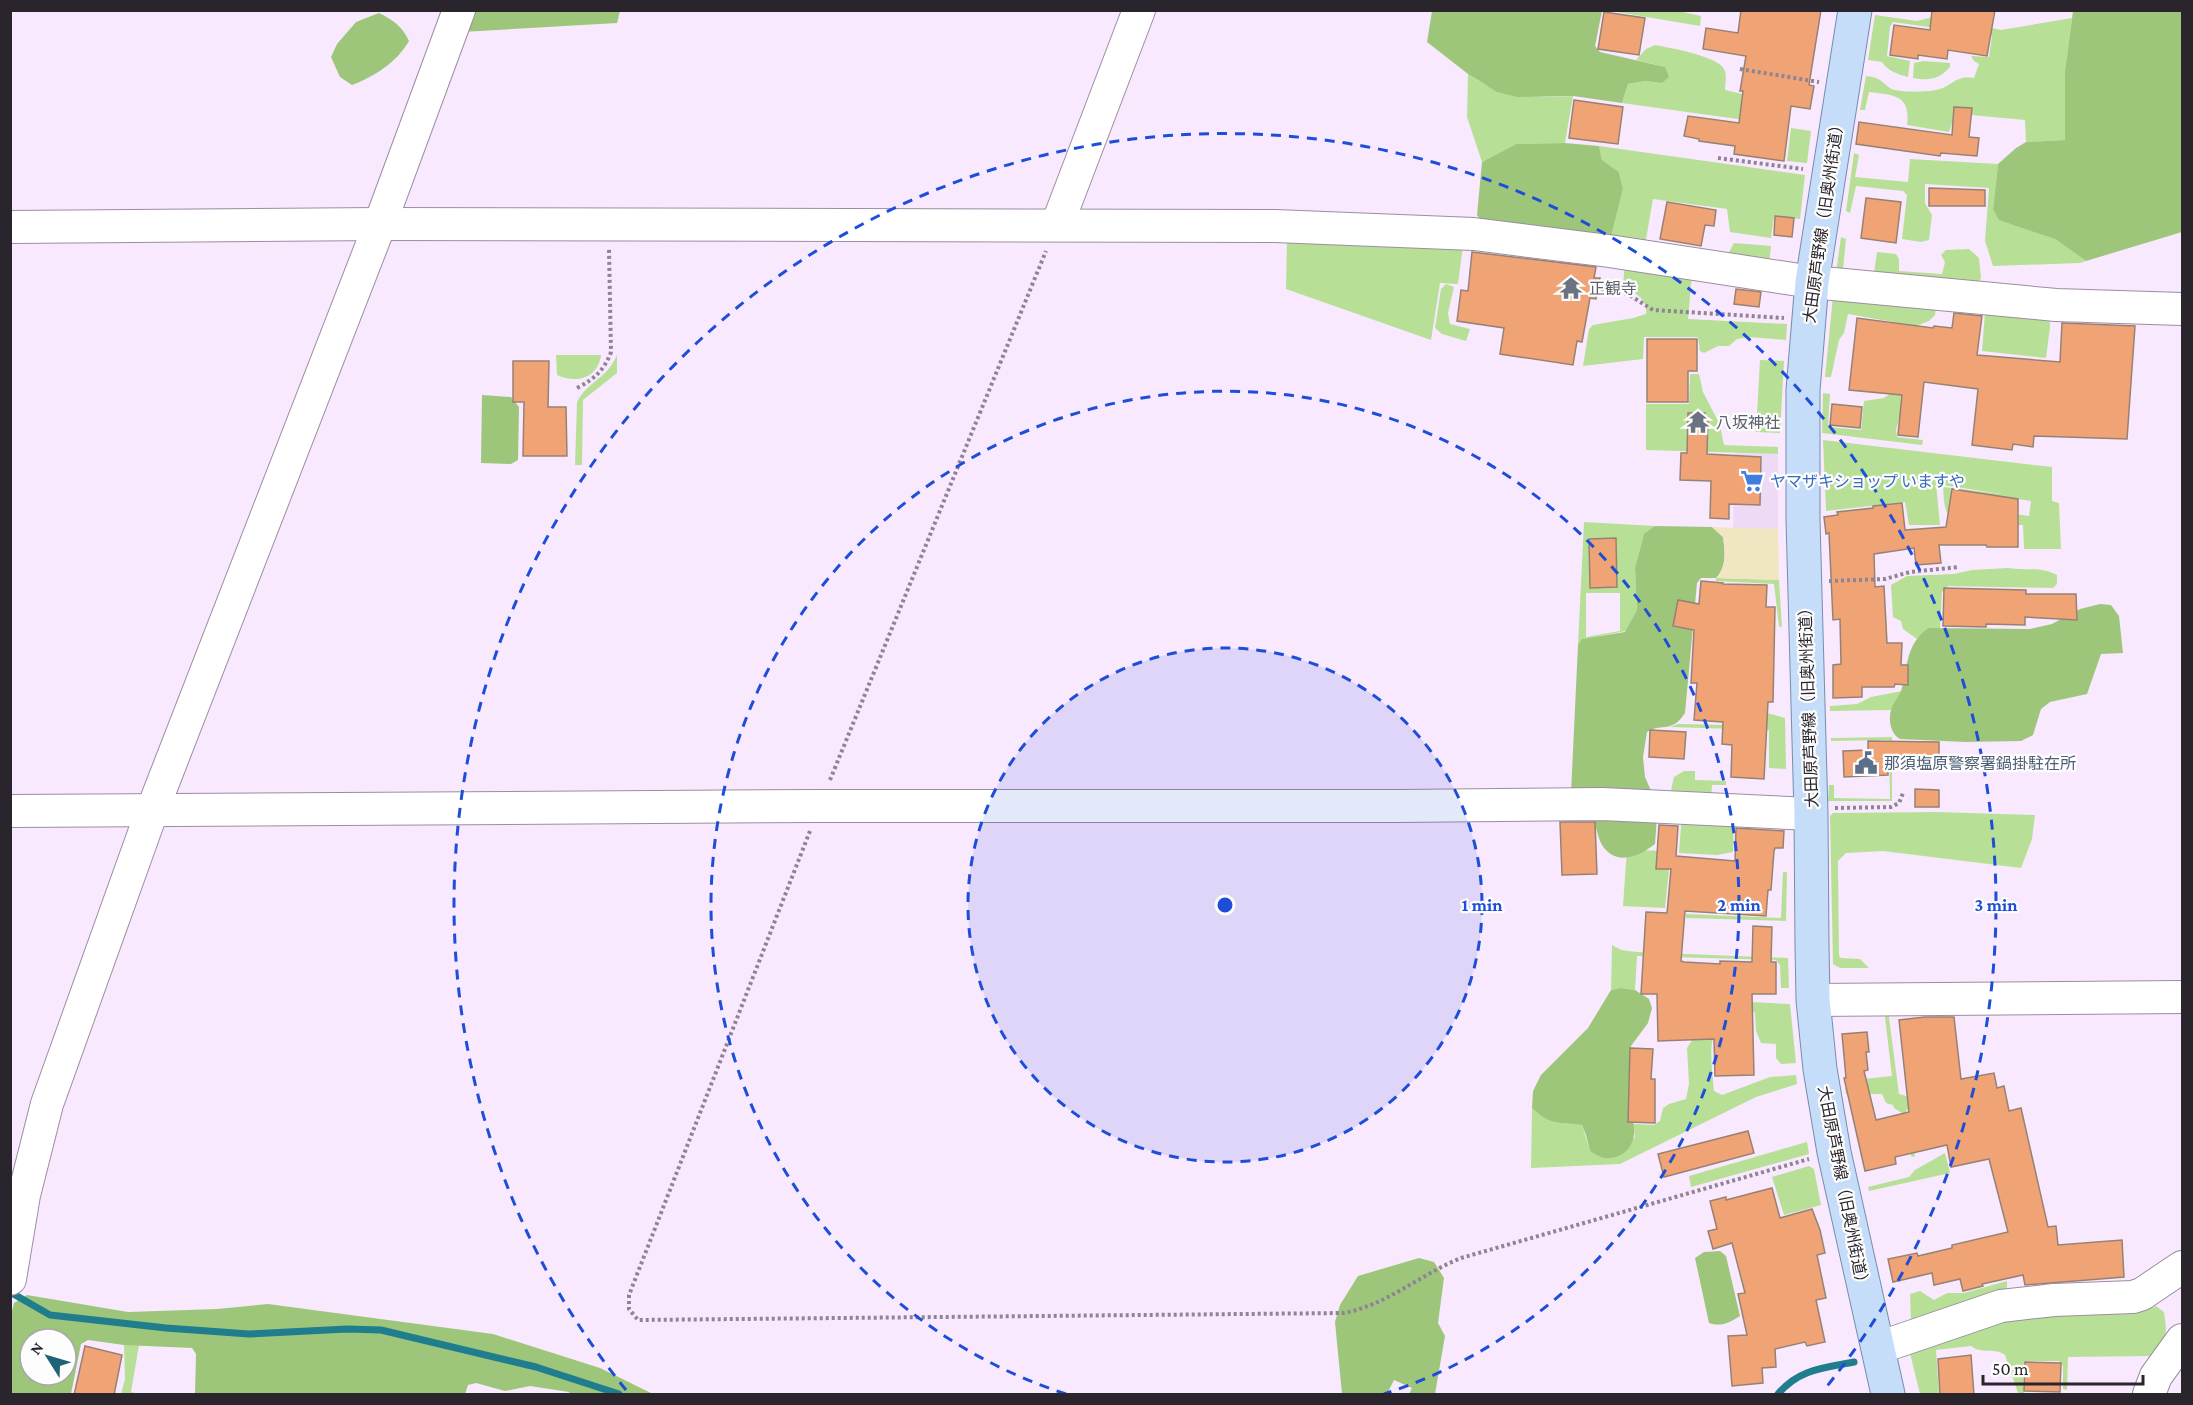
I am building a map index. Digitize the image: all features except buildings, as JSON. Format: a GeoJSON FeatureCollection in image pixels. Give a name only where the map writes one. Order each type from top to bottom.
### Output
{"type":"FeatureCollection","features":[{"type":"Feature","properties":{"kind":"main road","name":"大田原芦野線（旧奥州街道）"},"geometry":{"type":"LineString","coordinates":[[1855,10],[1812,282],[1803,390],[1802,462],[1811,811],[1813,1000],[1820,1069],[1834,1152],[1888,1395]]}},
{"type":"Feature","properties":{"kind":"street"},"geometry":{"type":"LineString","coordinates":[[10,1279],[24,1196],[47,1104],[152,811],[380,224],[459,10]]}},
{"type":"Feature","properties":{"kind":"street"},"geometry":{"type":"LineString","coordinates":[[1057,225],[1139,10]]}},
{"type":"Feature","properties":{"kind":"street"},"geometry":{"type":"LineString","coordinates":[[10,227],[380,224],[1275,226],[1474,234],[1609,251],[1812,282],[2056,305],[2182,309]]}},
{"type":"Feature","properties":{"kind":"street"},"geometry":{"type":"LineString","coordinates":[[10,811],[1602,804],[1811,811]]}},
{"type":"Feature","properties":{"kind":"street"},"geometry":{"type":"LineString","coordinates":[[1813,1000],[2182,997]]}},
{"type":"Feature","properties":{"kind":"street"},"geometry":{"type":"LineString","coordinates":[[1878,1348],[2001,1306],[2054,1300],[2133,1297],[2142,1294],[2182,1267]]}},
{"type":"Feature","properties":{"kind":"street"},"geometry":{"type":"LineString","coordinates":[[2149,1395],[2156,1376],[2182,1340]]}},
{"type":"Feature","properties":{"kind":"path"},"geometry":{"type":"LineString","coordinates":[[1740,69],[1842,86]]}},
{"type":"Feature","properties":{"kind":"path"},"geometry":{"type":"LineString","coordinates":[[1718,158],[1829,173]]}},
{"type":"Feature","properties":{"kind":"path"},"geometry":{"type":"LineString","coordinates":[[577,388],[593,380],[606,366],[611,352],[609,224]]}},
{"type":"Feature","properties":{"kind":"path"},"geometry":{"type":"LineString","coordinates":[[1057,225],[819,807],[629,1295],[629,1309],[638,1320],[1360,1310],[1376,1304],[1445,1264],[1461,1258],[1834,1152]]}},
{"type":"Feature","properties":{"kind":"path"},"geometry":{"type":"LineString","coordinates":[[1601,289],[1628,294],[1653,310],[1793,319]]}},
{"type":"Feature","properties":{"kind":"path"},"geometry":{"type":"LineString","coordinates":[[1804,581],[1885,579],[1910,572],[1959,567]]}},
{"type":"Feature","properties":{"kind":"path"},"geometry":{"type":"LineString","coordinates":[[1811,811],[1891,807],[1899,803],[1903,793]]}},
{"type":"Feature","properties":{"kind":"shaded area"},"geometry":{"type":"Polygon","coordinates":[[[1735,453],[1778,454],[1778,529],[1733,528],[1735,453]]]}},
{"type":"Feature","properties":{"kind":"green space"},"geometry":{"type":"Polygon","coordinates":[[[463,11],[620,11],[617,23],[462,32],[463,11]]]}},
{"type":"Feature","properties":{"kind":"green space"},"geometry":{"type":"Polygon","coordinates":[[[1432,11],[1602,11],[1595,46],[1600,52],[1665,67],[1669,77],[1662,83],[1645,81],[1628,84],[1622,103],[1573,96],[1517,97],[1497,92],[1468,74],[1427,42],[1432,11]]]}},
{"type":"Feature","properties":{"kind":"green space"},"geometry":{"type":"Polygon","coordinates":[[[1611,11],[1678,11],[1701,16],[1700,26],[1611,11]]]}},
{"type":"Feature","properties":{"kind":"green space"},"geometry":{"type":"Polygon","coordinates":[[[2073,11],[2182,11],[2182,232],[2086,261],[2055,239],[1999,220],[1993,209],[1998,164],[2026,142],[2065,140],[2065,71],[2073,11]]]}},
{"type":"Feature","properties":{"kind":"green space"},"geometry":{"type":"Polygon","coordinates":[[[379,13],[397,24],[409,41],[385,68],[352,85],[340,77],[331,57],[337,44],[356,22],[379,13]]]}},
{"type":"Feature","properties":{"kind":"green space"},"geometry":{"type":"Polygon","coordinates":[[[1875,15],[1917,21],[1937,16],[2001,30],[2072,18],[2065,71],[2065,140],[2026,142],[2025,120],[1971,115],[1971,108],[1955,107],[1949,132],[1907,125],[1908,115],[1903,102],[1899,98],[1886,94],[1869,92],[1865,110],[1860,110],[1866,76],[1877,79],[1894,90],[1932,91],[1958,79],[1974,78],[1979,64],[1971,56],[1989,57],[1992,36],[1893,22],[1890,27],[1887,56],[1910,61],[1908,77],[1900,75],[1890,70],[1882,62],[1868,60],[1875,15]]]}},
{"type":"Feature","properties":{"kind":"green space"},"geometry":{"type":"Polygon","coordinates":[[[1655,45],[1705,57],[1721,66],[1726,73],[1725,90],[1755,97],[1752,121],[1622,103],[1628,84],[1645,81],[1662,83],[1665,67],[1636,60],[1646,49],[1655,45]]]}},
{"type":"Feature","properties":{"kind":"green space"},"geometry":{"type":"Polygon","coordinates":[[[1923,61],[1950,63],[1950,67],[1934,78],[1913,78],[1914,63],[1923,61]]]}},
{"type":"Feature","properties":{"kind":"green space"},"geometry":{"type":"Polygon","coordinates":[[[1468,74],[1494,89],[1518,96],[1573,96],[1565,143],[1516,144],[1482,162],[1467,117],[1468,74]]]}},
{"type":"Feature","properties":{"kind":"green space"},"geometry":{"type":"Polygon","coordinates":[[[1791,128],[1811,131],[1807,163],[1787,161],[1791,128]]]}},
{"type":"Feature","properties":{"kind":"green space"},"geometry":{"type":"Polygon","coordinates":[[[1565,143],[1599,146],[1602,160],[1619,172],[1623,189],[1610,241],[1482,223],[1477,215],[1482,162],[1516,144],[1565,143]]]}},
{"type":"Feature","properties":{"kind":"green space"},"geometry":{"type":"Polygon","coordinates":[[[1599,146],[1805,175],[1800,219],[1774,216],[1771,238],[1730,232],[1727,209],[1653,199],[1645,245],[1610,241],[1623,189],[1619,172],[1602,160],[1599,146]]]}},
{"type":"Feature","properties":{"kind":"green space"},"geometry":{"type":"Polygon","coordinates":[[[1854,153],[1859,155],[1855,177],[1908,182],[1910,159],[1998,164],[1993,209],[2055,239],[2086,261],[1993,266],[1985,241],[1989,188],[1925,184],[1925,203],[1932,215],[1929,240],[1921,242],[1902,239],[1907,195],[1903,191],[1856,186],[1850,213],[1846,211],[1854,153]]]}},
{"type":"Feature","properties":{"kind":"green space"},"geometry":{"type":"Polygon","coordinates":[[[1287,237],[1463,246],[1458,284],[1440,283],[1431,340],[1286,289],[1287,237]]]}},
{"type":"Feature","properties":{"kind":"green space"},"geometry":{"type":"Polygon","coordinates":[[[1841,237],[1846,239],[1843,269],[1874,273],[1877,252],[1896,254],[1899,259],[1899,271],[1942,274],[1945,262],[1941,255],[1946,250],[1969,249],[1979,258],[1981,278],[1977,289],[1836,273],[1841,237]]]}},
{"type":"Feature","properties":{"kind":"green space"},"geometry":{"type":"Polygon","coordinates":[[[1734,243],[1771,246],[1769,265],[1728,254],[1734,243]]]}},
{"type":"Feature","properties":{"kind":"green space"},"geometry":{"type":"Polygon","coordinates":[[[1625,262],[1692,274],[1688,319],[1787,324],[1786,340],[1749,337],[1737,339],[1729,346],[1718,346],[1704,353],[1700,351],[1698,337],[1644,337],[1643,359],[1583,366],[1589,329],[1593,325],[1646,314],[1643,300],[1623,285],[1625,262]]]}},
{"type":"Feature","properties":{"kind":"green space"},"geometry":{"type":"Polygon","coordinates":[[[1446,284],[1454,287],[1448,313],[1450,324],[1470,329],[1466,341],[1442,334],[1435,328],[1441,289],[1446,284]]]}},
{"type":"Feature","properties":{"kind":"green space"},"geometry":{"type":"Polygon","coordinates":[[[1833,296],[1936,306],[1935,315],[1929,321],[1916,326],[1848,314],[1844,333],[1839,340],[1831,377],[1825,377],[1833,296]]]}},
{"type":"Feature","properties":{"kind":"green space"},"geometry":{"type":"Polygon","coordinates":[[[1985,312],[2049,313],[2050,327],[2046,358],[1982,351],[1985,312]]]}},
{"type":"Feature","properties":{"kind":"green space"},"geometry":{"type":"Polygon","coordinates":[[[556,355],[601,355],[596,369],[591,374],[572,379],[557,375],[556,355]]]}},
{"type":"Feature","properties":{"kind":"green space"},"geometry":{"type":"Polygon","coordinates":[[[617,355],[617,373],[583,400],[582,465],[575,465],[577,402],[581,395],[608,370],[617,355]]]}},
{"type":"Feature","properties":{"kind":"green space"},"geometry":{"type":"Polygon","coordinates":[[[1760,360],[1784,361],[1780,433],[1756,432],[1760,360]]]}},
{"type":"Feature","properties":{"kind":"green space"},"geometry":{"type":"Polygon","coordinates":[[[1690,374],[1699,374],[1703,392],[1720,425],[1724,445],[1778,447],[1778,454],[1646,450],[1646,404],[1689,404],[1690,374]]]}},
{"type":"Feature","properties":{"kind":"green space"},"geometry":{"type":"Polygon","coordinates":[[[1892,382],[1905,384],[1904,401],[1896,430],[1897,437],[1923,440],[1922,445],[1822,433],[1823,393],[1830,394],[1828,427],[1861,430],[1864,401],[1884,398],[1890,394],[1892,382]]]}},
{"type":"Feature","properties":{"kind":"green space"},"geometry":{"type":"Polygon","coordinates":[[[482,395],[511,397],[519,407],[518,460],[511,464],[481,463],[482,395]]]}},
{"type":"Feature","properties":{"kind":"green space"},"geometry":{"type":"Polygon","coordinates":[[[1823,440],[2052,467],[2052,501],[2059,503],[2061,549],[2024,549],[2023,525],[1984,525],[1955,519],[1946,509],[1943,487],[2002,494],[1936,484],[1940,525],[1909,525],[1905,502],[1826,511],[1823,440]],[[1952,489],[1950,505],[2029,516],[2031,501],[1952,489]]]}},
{"type":"Feature","properties":{"kind":"green space"},"geometry":{"type":"Polygon","coordinates":[[[1584,522],[1655,526],[1644,535],[1635,568],[1637,610],[1626,631],[1583,639],[1578,645],[1584,522]],[[1616,538],[1589,539],[1590,588],[1617,587],[1616,538]],[[1586,593],[1586,637],[1620,631],[1620,593],[1586,593]]]}},
{"type":"Feature","properties":{"kind":"green space"},"geometry":{"type":"Polygon","coordinates":[[[1655,526],[1712,527],[1723,537],[1724,559],[1720,574],[1716,578],[1701,578],[1697,583],[1685,713],[1671,726],[1647,732],[1643,757],[1645,777],[1655,800],[1657,817],[1655,844],[1635,855],[1621,858],[1608,852],[1602,845],[1591,814],[1571,793],[1578,645],[1582,639],[1625,632],[1637,610],[1635,568],[1644,534],[1655,526]]]}},
{"type":"Feature","properties":{"kind":"green space"},"geometry":{"type":"Polygon","coordinates":[[[2008,568],[2051,572],[2057,575],[2057,584],[2053,588],[1948,586],[1942,592],[1940,629],[1928,628],[1917,639],[1903,629],[1901,621],[1893,617],[1891,585],[1907,576],[2008,568]]]}},
{"type":"Feature","properties":{"kind":"green space"},"geometry":{"type":"Polygon","coordinates":[[[1716,578],[1779,580],[1782,627],[1779,626],[1774,584],[1716,581],[1716,578]]]}},
{"type":"Feature","properties":{"kind":"green space"},"geometry":{"type":"Polygon","coordinates":[[[2100,604],[2111,605],[2119,616],[2123,653],[2101,654],[2087,694],[2050,702],[2041,709],[2033,735],[2021,741],[1965,742],[1900,739],[1892,731],[1890,714],[1901,691],[1912,648],[1928,628],[2030,629],[2052,624],[2080,609],[2100,604]]]}},
{"type":"Feature","properties":{"kind":"green space"},"geometry":{"type":"Polygon","coordinates":[[[1902,691],[1891,710],[1830,711],[1830,706],[1857,704],[1871,697],[1902,691]]]}},
{"type":"Feature","properties":{"kind":"green space"},"geometry":{"type":"Polygon","coordinates":[[[1767,713],[1785,718],[1786,769],[1769,768],[1769,730],[1670,727],[1678,724],[1730,725],[1729,714],[1767,713]]]}},
{"type":"Feature","properties":{"kind":"green space"},"geometry":{"type":"Polygon","coordinates":[[[1892,737],[1892,801],[1828,801],[1829,785],[1834,785],[1834,798],[1890,799],[1889,740],[1831,741],[1831,738],[1892,737]]]}},
{"type":"Feature","properties":{"kind":"green space"},"geometry":{"type":"Polygon","coordinates":[[[1684,771],[1695,771],[1695,780],[1726,781],[1726,785],[1712,785],[1711,801],[1675,799],[1671,790],[1674,777],[1684,771]]]}},
{"type":"Feature","properties":{"kind":"green space"},"geometry":{"type":"Polygon","coordinates":[[[1937,812],[2035,815],[2032,839],[2021,868],[1883,851],[1846,853],[1838,861],[1839,956],[1860,959],[1869,968],[1840,968],[1833,964],[1830,816],[1833,813],[1937,812]]]}},
{"type":"Feature","properties":{"kind":"green space"},"geometry":{"type":"Polygon","coordinates":[[[1682,814],[1734,818],[1733,852],[1717,855],[1679,853],[1682,814]]]}},
{"type":"Feature","properties":{"kind":"green space"},"geometry":{"type":"Polygon","coordinates":[[[1627,850],[1671,851],[1665,908],[1623,906],[1627,850]]]}},
{"type":"Feature","properties":{"kind":"green space"},"geometry":{"type":"Polygon","coordinates":[[[1783,872],[1787,872],[1786,921],[1686,918],[1686,914],[1781,918],[1783,872]]]}},
{"type":"Feature","properties":{"kind":"green space"},"geometry":{"type":"Polygon","coordinates":[[[1612,945],[1621,950],[1637,952],[1788,958],[1789,988],[1781,988],[1780,965],[1776,960],[1637,956],[1635,990],[1621,988],[1611,990],[1612,945]]]}},
{"type":"Feature","properties":{"kind":"green space"},"geometry":{"type":"Polygon","coordinates":[[[1621,988],[1635,990],[1649,999],[1652,1008],[1648,1023],[1631,1046],[1633,1138],[1627,1150],[1622,1154],[1606,1158],[1590,1151],[1582,1125],[1561,1123],[1538,1114],[1532,1108],[1533,1091],[1541,1075],[1588,1028],[1611,990],[1621,988]]]}},
{"type":"Feature","properties":{"kind":"green space"},"geometry":{"type":"Polygon","coordinates":[[[1692,999],[1790,1004],[1796,1063],[1781,1064],[1776,1058],[1776,1044],[1761,1043],[1756,1031],[1755,1013],[1750,1009],[1726,1024],[1713,1038],[1711,1053],[1714,1091],[1722,1095],[1770,1077],[1796,1075],[1797,1084],[1756,1097],[1620,1164],[1531,1168],[1532,1108],[1544,1118],[1561,1123],[1582,1125],[1590,1151],[1635,1138],[1634,1124],[1654,1125],[1660,1121],[1663,1108],[1686,1099],[1689,1084],[1687,1048],[1695,1036],[1692,999]]]}},
{"type":"Feature","properties":{"kind":"green space"},"geometry":{"type":"Polygon","coordinates":[[[1884,1009],[1888,1010],[1899,1094],[1924,1101],[1963,1099],[1906,1110],[1915,1157],[1911,1156],[1902,1113],[1893,1105],[1886,1103],[1882,1094],[1846,1094],[1845,1088],[1855,1088],[1855,1080],[1892,1076],[1884,1009]]]}},
{"type":"Feature","properties":{"kind":"green space"},"geometry":{"type":"Polygon","coordinates":[[[1807,1142],[1809,1154],[1691,1187],[1689,1176],[1807,1142]]]}},
{"type":"Feature","properties":{"kind":"green space"},"geometry":{"type":"Polygon","coordinates":[[[1945,1153],[1950,1173],[1869,1191],[1868,1187],[1909,1177],[1915,1170],[1945,1153]]]}},
{"type":"Feature","properties":{"kind":"green space"},"geometry":{"type":"Polygon","coordinates":[[[1809,1166],[1814,1169],[1821,1205],[1784,1215],[1772,1177],[1809,1166]]]}},
{"type":"Feature","properties":{"kind":"green space"},"geometry":{"type":"Polygon","coordinates":[[[1720,1251],[1726,1256],[1740,1316],[1717,1325],[1709,1323],[1695,1258],[1704,1252],[1720,1251]]]}},
{"type":"Feature","properties":{"kind":"green space"},"geometry":{"type":"Polygon","coordinates":[[[1419,1258],[1434,1262],[1444,1278],[1438,1323],[1445,1336],[1435,1394],[1409,1394],[1412,1388],[1394,1380],[1387,1394],[1342,1394],[1335,1322],[1340,1305],[1358,1276],[1419,1258]]]}},
{"type":"Feature","properties":{"kind":"green space"},"geometry":{"type":"Polygon","coordinates":[[[2007,1281],[2003,1297],[1911,1321],[1910,1294],[1920,1291],[1934,1300],[1947,1293],[1964,1293],[2007,1281]]]}},
{"type":"Feature","properties":{"kind":"green space"},"geometry":{"type":"Polygon","coordinates":[[[27,1295],[128,1312],[217,1309],[268,1304],[493,1334],[600,1368],[653,1394],[570,1394],[530,1386],[505,1391],[476,1383],[468,1385],[465,1394],[195,1394],[196,1354],[192,1348],[124,1345],[88,1340],[81,1344],[78,1359],[78,1327],[18,1327],[18,1387],[72,1387],[71,1394],[11,1394],[10,1319],[14,1303],[27,1295]]]}},
{"type":"Feature","properties":{"kind":"green space"},"geometry":{"type":"Polygon","coordinates":[[[2156,1306],[2164,1312],[2166,1331],[2164,1341],[2152,1356],[2068,1357],[2067,1390],[2063,1389],[2063,1366],[2059,1361],[2026,1361],[2023,1365],[2024,1394],[2018,1393],[2005,1355],[1997,1351],[1975,1349],[1971,1346],[1936,1350],[1939,1394],[1920,1394],[1909,1349],[2019,1314],[2145,1310],[2156,1306]]]}},
{"type":"Feature","properties":{"kind":"green space"},"geometry":{"type":"Polygon","coordinates":[[[124,1345],[139,1345],[131,1392],[139,1394],[121,1394],[125,1379],[124,1345]]]}},
{"type":"Feature","properties":{"kind":"sand"},"geometry":{"type":"Polygon","coordinates":[[[1712,527],[1778,529],[1779,580],[1716,578],[1724,564],[1724,548],[1723,537],[1712,527]]]}},
{"type":"Feature","properties":{"kind":"waterway"},"geometry":{"type":"LineString","coordinates":[[10,1292],[50,1315],[166,1328],[249,1334],[347,1329],[381,1330],[536,1367],[619,1394]]}},
{"type":"Feature","properties":{"kind":"waterway"},"geometry":{"type":"LineString","coordinates":[[1778,1394],[1803,1374],[1854,1362]]}},
{"type":"Feature","properties":{"kind":"place","name":"正観寺"},"geometry":{"type":"Point","coordinates":[1571,288]}},
{"type":"Feature","properties":{"kind":"place","name":"八坂神社"},"geometry":{"type":"Point","coordinates":[1698,422]}},
{"type":"Feature","properties":{"kind":"place","name":"ヤマザキショップ いますや"},"geometry":{"type":"Point","coordinates":[1752,481]}},
{"type":"Feature","properties":{"kind":"place","name":"那須塩原警察署鍋掛駐在所"},"geometry":{"type":"Point","coordinates":[1866,763]}}]}
